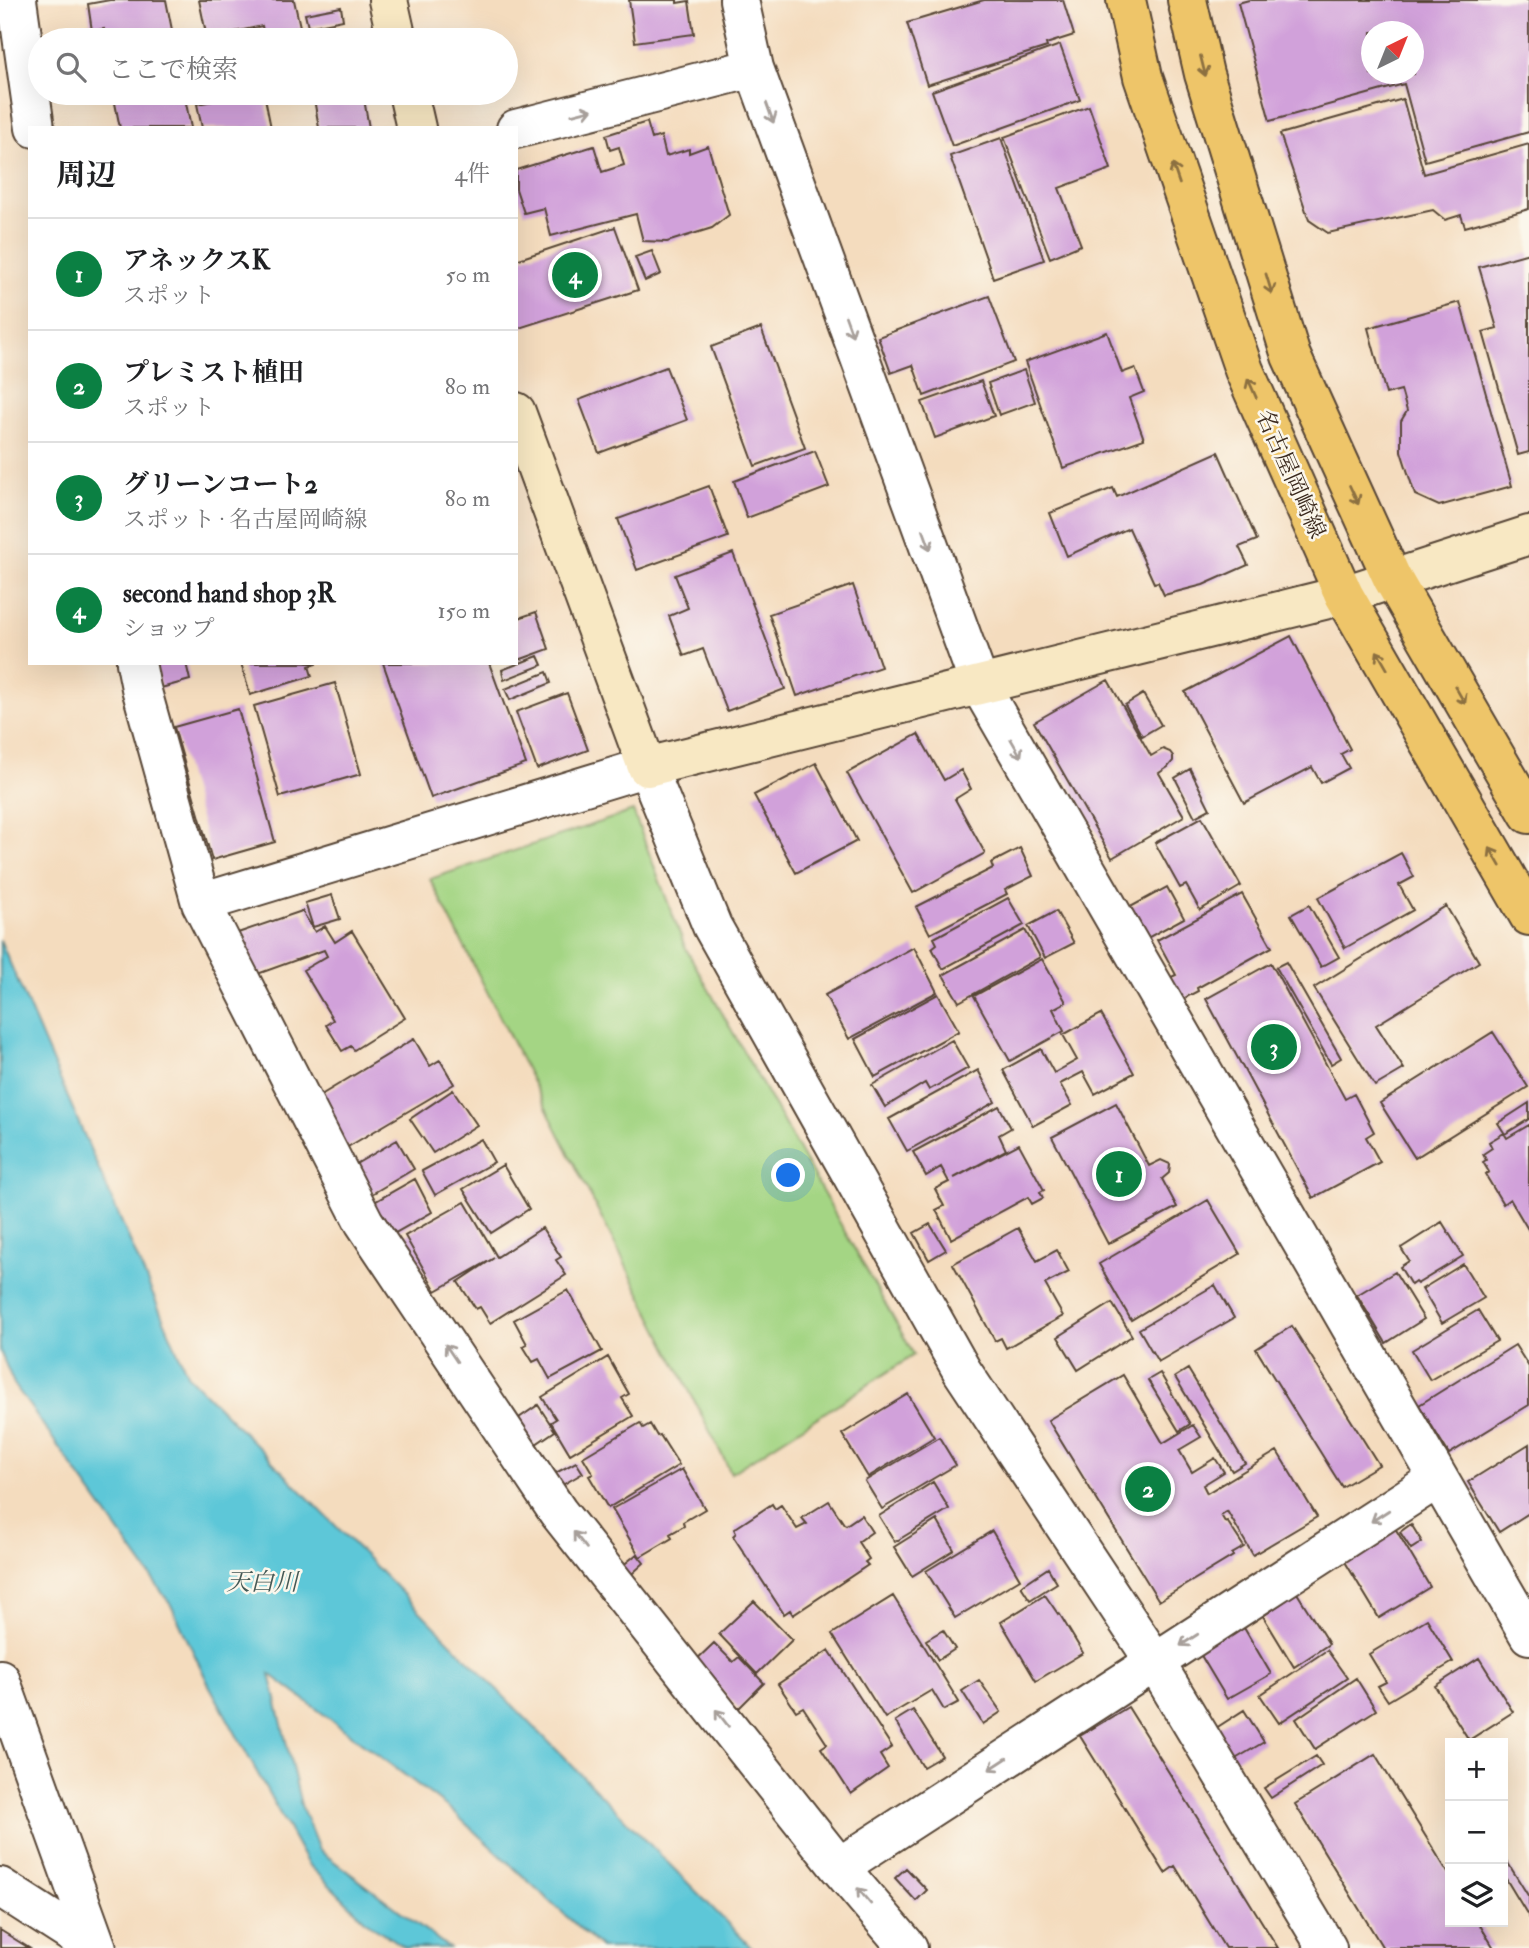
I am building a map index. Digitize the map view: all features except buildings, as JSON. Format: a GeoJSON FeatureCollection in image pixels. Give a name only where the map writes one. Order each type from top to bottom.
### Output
{"type":"FeatureCollection","features":[{"type":"Feature","properties":{"kind":"main road","name":"名古屋岡崎線"},"geometry":{"type":"LineString","coordinates":[[1126,0],[1143,77],[1244,370],[1344,594],[1529,916]]}},
{"type":"Feature","properties":{"kind":"main road"},"geometry":{"type":"LineString","coordinates":[[1187,0],[1204,74],[1291,356],[1392,578],[1529,814]]}},
{"type":"Feature","properties":{"kind":"street"},"geometry":{"type":"LineString","coordinates":[[17,0],[28,78]]}},
{"type":"Feature","properties":{"kind":"street"},"geometry":{"type":"LineString","coordinates":[[388,0],[394,28]]}},
{"type":"Feature","properties":{"kind":"street"},"geometry":{"type":"LineString","coordinates":[[739,0],[754,68],[980,686],[1529,1635]]}},
{"type":"Feature","properties":{"kind":"street"},"geometry":{"type":"LineString","coordinates":[[518,128],[754,68]]}},
{"type":"Feature","properties":{"kind":"street"},"geometry":{"type":"LineString","coordinates":[[32,105],[35,126]]}},
{"type":"Feature","properties":{"kind":"street"},"geometry":{"type":"LineString","coordinates":[[411,105],[416,126]]}},
{"type":"Feature","properties":{"kind":"street"},"geometry":{"type":"LineString","coordinates":[[518,417],[647,766],[712,926],[962,1371],[1155,1662],[1327,1948]]}},
{"type":"Feature","properties":{"kind":"street"},"geometry":{"type":"LineString","coordinates":[[201,903],[647,766],[980,686],[1344,594],[1529,535]]}},
{"type":"Feature","properties":{"kind":"street"},"geometry":{"type":"LineString","coordinates":[[136,665],[201,903],[364,1222],[558,1512],[839,1867],[908,1948]]}},
{"type":"Feature","properties":{"kind":"street"},"geometry":{"type":"LineString","coordinates":[[839,1867],[1437,1479]]}},
{"type":"Feature","properties":{"kind":"street"},"geometry":{"type":"LineString","coordinates":[[0,1679],[96,1948]]}},
{"type":"Feature","properties":{"kind":"street"},"geometry":{"type":"LineString","coordinates":[[0,1888],[96,1948]]}},
{"type":"Feature","properties":{"kind":"green space"},"geometry":{"type":"Polygon","coordinates":[[[633,811],[685,947],[914,1355],[731,1473],[430,879],[633,811]]]}},
{"type":"Feature","properties":{"kind":"water","name":"天白川"},"geometry":{"type":"Polygon","coordinates":[[[0,940],[188,1376],[752,1948],[601,1948],[450,1809],[270,1674],[301,1805],[319,1850],[449,1948],[405,1948],[367,1922],[307,1863],[209,1685],[171,1605],[14,1384],[0,1351],[0,940]]]}},
{"type":"Feature","properties":{"kind":"place","name":"second hand shop 3R"},"geometry":{"type":"Point","coordinates":[575,275]}},
{"type":"Feature","properties":{"kind":"place","name":"グリーンコート2"},"geometry":{"type":"Point","coordinates":[1274,1047]}},
{"type":"Feature","properties":{"kind":"place","name":"アネックスK"},"geometry":{"type":"Point","coordinates":[1119,1174]}},
{"type":"Feature","properties":{"kind":"place","name":"プレミスト植田"},"geometry":{"type":"Point","coordinates":[1148,1489]}}]}
